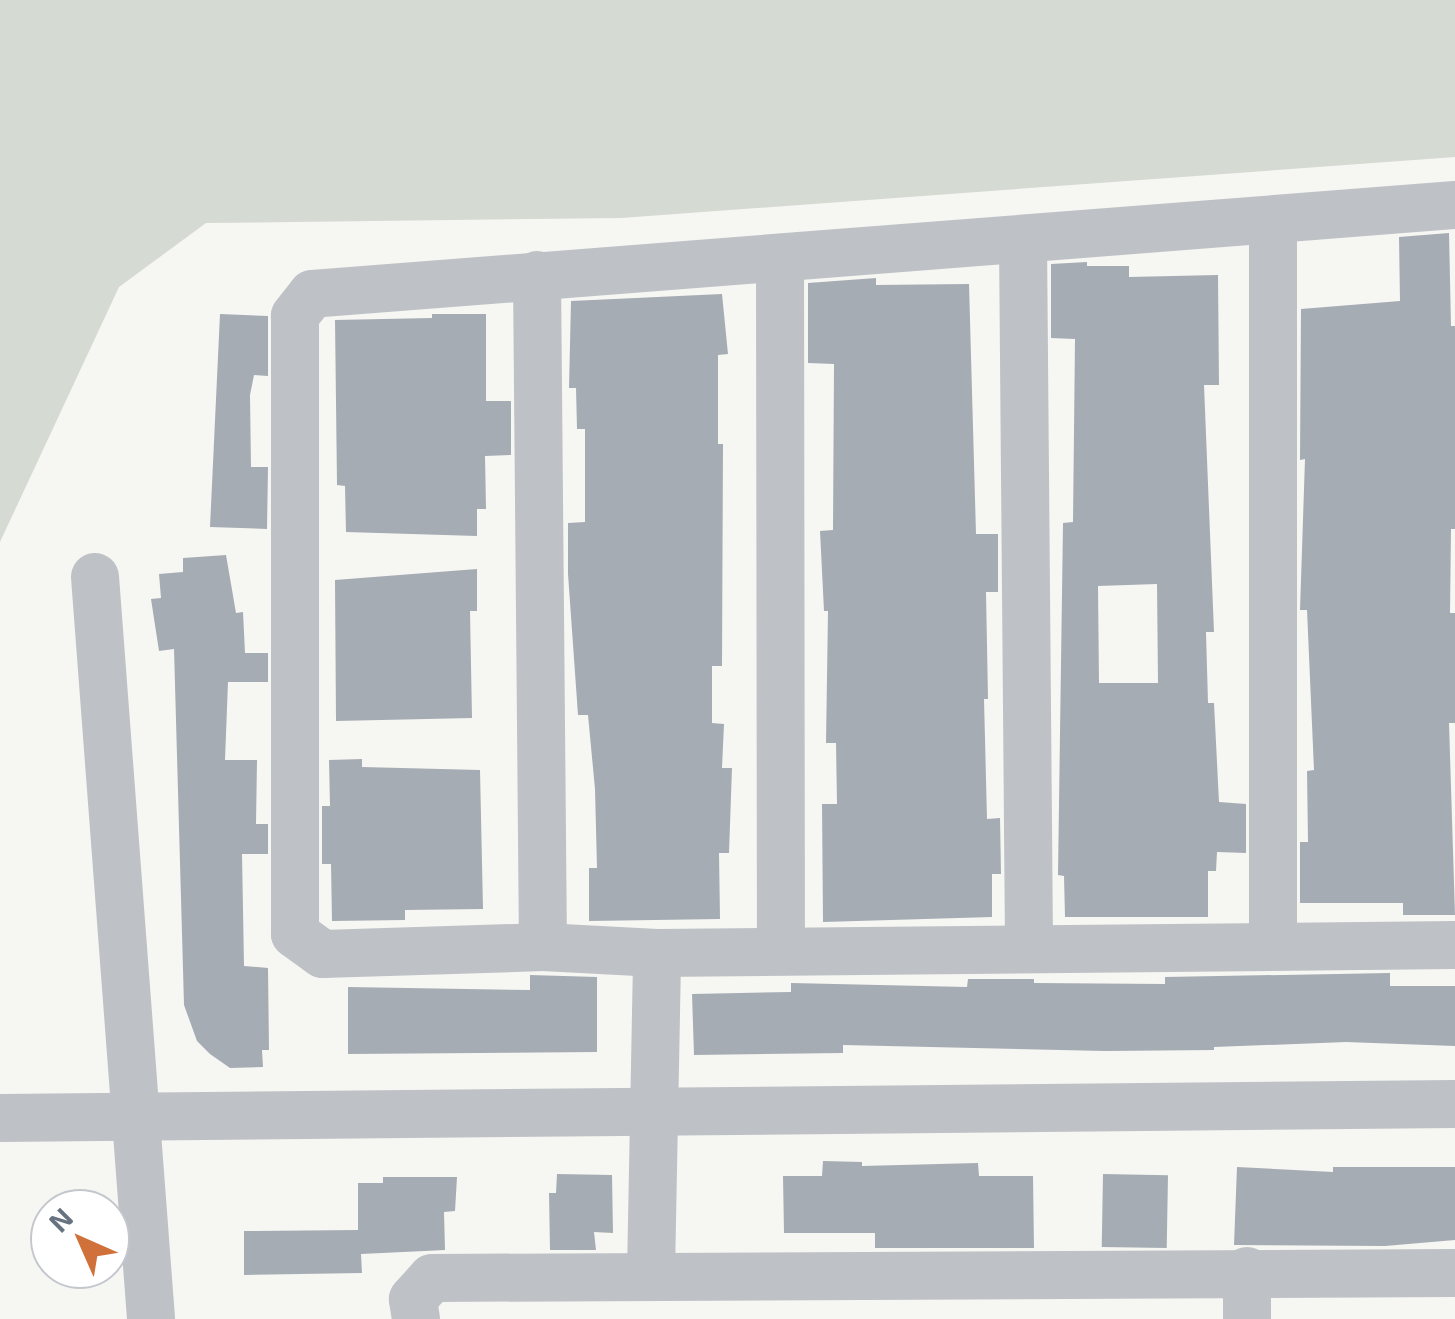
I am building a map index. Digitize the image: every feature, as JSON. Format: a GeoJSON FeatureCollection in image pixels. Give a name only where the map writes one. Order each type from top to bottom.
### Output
{"type":"FeatureCollection","features":[{"type":"Feature","properties":{"kind":"street"},"geometry":{"type":"LineString","coordinates":[[1455,205],[312,294],[295,316],[295,934],[322,954],[543,947],[657,953],[781,948],[1455,945]]}},
{"type":"Feature","properties":{"kind":"street"},"geometry":{"type":"LineString","coordinates":[[1273,222],[1273,944]]}},
{"type":"Feature","properties":{"kind":"street"},"geometry":{"type":"LineString","coordinates":[[1023,241],[1029,949]]}},
{"type":"Feature","properties":{"kind":"street"},"geometry":{"type":"LineString","coordinates":[[780,258],[781,948]]}},
{"type":"Feature","properties":{"kind":"street"},"geometry":{"type":"LineString","coordinates":[[537,275],[543,947]]}},
{"type":"Feature","properties":{"kind":"street"},"geometry":{"type":"LineString","coordinates":[[95,577],[118,847],[132,1119],[150,1319]]}},
{"type":"Feature","properties":{"kind":"street"},"geometry":{"type":"LineString","coordinates":[[651,1274],[658,1109],[657,953]]}},
{"type":"Feature","properties":{"kind":"street"},"geometry":{"type":"LineString","coordinates":[[0,1118],[1455,1104]]}},
{"type":"Feature","properties":{"kind":"street"},"geometry":{"type":"LineString","coordinates":[[1247,1272],[1247,1319]]}},
{"type":"Feature","properties":{"kind":"street"},"geometry":{"type":"LineString","coordinates":[[416,1319],[413,1298],[432,1278],[1455,1273]]}},
{"type":"Feature","properties":{"kind":"shaded area"},"geometry":{"type":"Polygon","coordinates":[[[0,0],[1455,0],[1455,157],[621,218],[206,223],[119,287],[0,542],[0,0]]]}},
{"type":"Feature","properties":{"kind":"building"},"geometry":{"type":"Polygon","coordinates":[[[1449,233],[1451,326],[1455,326],[1455,529],[1451,529],[1450,613],[1455,613],[1455,723],[1449,723],[1455,915],[1403,915],[1403,903],[1300,903],[1300,842],[1308,842],[1307,771],[1314,770],[1307,610],[1300,610],[1305,459],[1300,460],[1301,309],[1400,301],[1399,237],[1449,233]]]}},
{"type":"Feature","properties":{"kind":"building"},"geometry":{"type":"Polygon","coordinates":[[[1051,264],[1129,266],[1129,277],[1218,275],[1219,385],[1204,385],[1214,632],[1206,632],[1208,703],[1214,703],[1219,802],[1246,804],[1246,853],[1217,852],[1216,871],[1208,871],[1208,917],[1065,917],[1064,876],[1058,875],[1063,523],[1073,522],[1075,339],[1051,338],[1051,264]],[[1157,584],[1098,586],[1099,683],[1158,683],[1157,584]]]}},
{"type":"Feature","properties":{"kind":"building"},"geometry":{"type":"Polygon","coordinates":[[[876,278],[876,285],[969,284],[976,534],[998,534],[998,592],[986,592],[988,699],[984,699],[987,819],[1000,818],[1001,874],[992,874],[992,917],[823,922],[822,804],[837,804],[836,743],[826,743],[828,611],[824,611],[820,531],[833,530],[834,364],[808,363],[808,283],[876,278]]]}},
{"type":"Feature","properties":{"kind":"building"},"geometry":{"type":"Polygon","coordinates":[[[722,294],[728,354],[718,355],[718,444],[723,444],[722,666],[712,666],[712,723],[724,724],[722,768],[732,768],[729,853],[719,853],[720,919],[589,921],[589,868],[597,868],[595,789],[588,715],[578,715],[568,574],[568,523],[585,522],[585,429],[577,429],[576,388],[569,388],[571,301],[722,294]]]}},
{"type":"Feature","properties":{"kind":"building"},"geometry":{"type":"Polygon","coordinates":[[[220,314],[268,316],[268,376],[254,375],[250,395],[251,467],[268,467],[267,529],[210,527],[220,314]]]}},
{"type":"Feature","properties":{"kind":"building"},"geometry":{"type":"Polygon","coordinates":[[[432,314],[486,314],[486,401],[511,401],[511,455],[485,456],[486,509],[477,509],[477,536],[346,532],[345,486],[337,485],[335,320],[432,318],[432,314]]]}},
{"type":"Feature","properties":{"kind":"building"},"geometry":{"type":"Polygon","coordinates":[[[226,555],[236,613],[243,612],[245,653],[268,653],[268,682],[228,682],[225,760],[257,760],[256,824],[268,824],[268,854],[242,854],[244,966],[268,968],[269,1050],[262,1050],[263,1067],[230,1068],[210,1054],[197,1041],[184,1005],[174,649],[159,651],[151,599],[161,598],[159,574],[183,572],[183,558],[226,555]]]}},
{"type":"Feature","properties":{"kind":"building"},"geometry":{"type":"Polygon","coordinates":[[[477,569],[477,611],[470,611],[472,718],[336,721],[335,580],[477,569]]]}},
{"type":"Feature","properties":{"kind":"building"},"geometry":{"type":"Polygon","coordinates":[[[362,759],[362,767],[480,770],[483,909],[405,910],[405,920],[332,921],[331,864],[322,864],[322,806],[330,806],[329,760],[362,759]]]}},
{"type":"Feature","properties":{"kind":"building"},"geometry":{"type":"Polygon","coordinates":[[[1390,973],[1390,986],[1455,986],[1455,1046],[1346,1042],[1214,1050],[1105,1051],[843,1045],[843,1053],[694,1055],[692,994],[791,992],[791,983],[967,987],[968,979],[1034,979],[1034,983],[1165,984],[1165,977],[1390,973]]]}},
{"type":"Feature","properties":{"kind":"building"},"geometry":{"type":"Polygon","coordinates":[[[530,975],[597,977],[597,1052],[348,1054],[348,987],[530,990],[530,975]]]}},
{"type":"Feature","properties":{"kind":"building"},"geometry":{"type":"Polygon","coordinates":[[[823,1161],[862,1162],[862,1166],[978,1163],[979,1176],[1033,1176],[1034,1248],[875,1248],[875,1233],[784,1233],[783,1176],[822,1176],[823,1161]]]}},
{"type":"Feature","properties":{"kind":"building"},"geometry":{"type":"Polygon","coordinates":[[[1237,1167],[1333,1172],[1333,1167],[1455,1167],[1455,1240],[1385,1246],[1234,1245],[1237,1167]]]}},
{"type":"Feature","properties":{"kind":"building"},"geometry":{"type":"Polygon","coordinates":[[[557,1174],[612,1175],[613,1233],[594,1232],[596,1250],[550,1250],[549,1193],[556,1193],[557,1174]]]}},
{"type":"Feature","properties":{"kind":"building"},"geometry":{"type":"Polygon","coordinates":[[[1103,1174],[1168,1175],[1167,1248],[1102,1247],[1103,1174]]]}},
{"type":"Feature","properties":{"kind":"building"},"geometry":{"type":"Polygon","coordinates":[[[383,1177],[457,1177],[455,1211],[444,1212],[445,1250],[361,1254],[362,1273],[244,1275],[244,1231],[358,1230],[358,1183],[383,1183],[383,1177]]]}}]}
